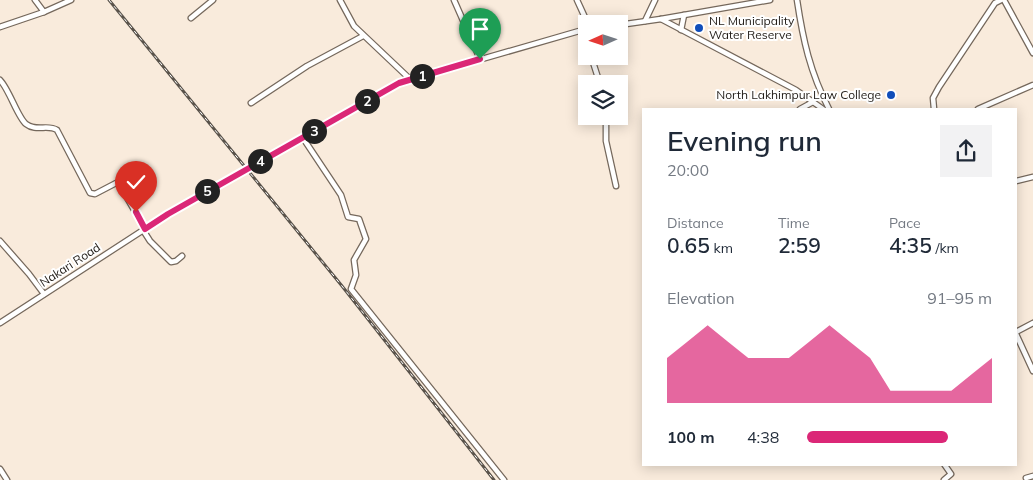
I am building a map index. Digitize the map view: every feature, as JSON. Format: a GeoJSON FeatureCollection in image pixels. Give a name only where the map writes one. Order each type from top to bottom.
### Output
{"type":"FeatureCollection","features":[{"type":"Feature","properties":{"kind":"street"},"geometry":{"type":"LineString","coordinates":[[35,0],[44,12]]}},
{"type":"Feature","properties":{"kind":"street"},"geometry":{"type":"LineString","coordinates":[[0,27],[44,12],[71,0]]}},
{"type":"Feature","properties":{"kind":"street"},"geometry":{"type":"LineString","coordinates":[[191,18],[213,0]]}},
{"type":"Feature","properties":{"kind":"street"},"geometry":{"type":"LineString","coordinates":[[340,0],[354,26],[411,80]]}},
{"type":"Feature","properties":{"kind":"street"},"geometry":{"type":"LineString","coordinates":[[454,0],[480,59]]}},
{"type":"Feature","properties":{"kind":"street"},"geometry":{"type":"LineString","coordinates":[[577,0],[584,15]]}},
{"type":"Feature","properties":{"kind":"street"},"geometry":{"type":"LineString","coordinates":[[646,21],[655,0]]}},
{"type":"Feature","properties":{"kind":"street"},"geometry":{"type":"LineString","coordinates":[[628,24],[770,0]]}},
{"type":"Feature","properties":{"kind":"street"},"geometry":{"type":"LineString","coordinates":[[797,0],[808,59],[828,108]]}},
{"type":"Feature","properties":{"kind":"street"},"geometry":{"type":"LineString","coordinates":[[934,108],[933,98],[939,87],[996,3],[1002,0],[1033,53]]}},
{"type":"Feature","properties":{"kind":"street"},"geometry":{"type":"LineString","coordinates":[[681,30],[684,15]]}},
{"type":"Feature","properties":{"kind":"street"},"geometry":{"type":"LineString","coordinates":[[661,19],[796,90],[821,108]]}},
{"type":"Feature","properties":{"kind":"street","name":"Nakari Road"},"geometry":{"type":"LineString","coordinates":[[0,323],[168,214],[399,83],[578,32]]}},
{"type":"Feature","properties":{"kind":"street"},"geometry":{"type":"LineString","coordinates":[[251,103],[307,66],[363,36]]}},
{"type":"Feature","properties":{"kind":"street"},"geometry":{"type":"LineString","coordinates":[[0,80],[25,124],[36,128],[53,128],[57,130],[90,193],[95,194],[118,182],[150,241],[171,262],[176,261],[182,256]]}},
{"type":"Feature","properties":{"kind":"street"},"geometry":{"type":"LineString","coordinates":[[980,108],[1033,85]]}},
{"type":"Feature","properties":{"kind":"street"},"geometry":{"type":"LineString","coordinates":[[802,108],[812,102]]}},
{"type":"Feature","properties":{"kind":"street"},"geometry":{"type":"LineString","coordinates":[[606,125],[606,141],[616,186]]}},
{"type":"Feature","properties":{"kind":"street"},"geometry":{"type":"LineString","coordinates":[[302,138],[341,195],[348,217],[359,219],[366,239],[354,260],[356,275],[350,288],[352,292],[504,480]]}},
{"type":"Feature","properties":{"kind":"street"},"geometry":{"type":"LineString","coordinates":[[1017,181],[1033,177]]}},
{"type":"Feature","properties":{"kind":"street"},"geometry":{"type":"LineString","coordinates":[[0,241],[44,294]]}},
{"type":"Feature","properties":{"kind":"street"},"geometry":{"type":"LineString","coordinates":[[1017,332],[1033,323]]}},
{"type":"Feature","properties":{"kind":"street"},"geometry":{"type":"LineString","coordinates":[[1017,335],[1033,371]]}},
{"type":"Feature","properties":{"kind":"street"},"geometry":{"type":"LineString","coordinates":[[944,480],[951,474],[945,466]]}},
{"type":"Feature","properties":{"kind":"street"},"geometry":{"type":"LineString","coordinates":[[0,469],[6,480]]}},
{"type":"Feature","properties":{"kind":"street"},"geometry":{"type":"LineString","coordinates":[[1026,478],[1033,476]]}},
{"type":"Feature","properties":{"kind":"railway"},"geometry":{"type":"LineString","coordinates":[[109,0],[342,286],[494,480]]}},
{"type":"Feature","properties":{"kind":"place","name":"NL Municipality Water Reserve"},"geometry":{"type":"Point","coordinates":[699,28]}},
{"type":"Feature","properties":{"kind":"place","name":"North Lakhimpur Law College"},"geometry":{"type":"Point","coordinates":[891,95]}},
{"type":"Feature","properties":{"kind":"route"},"geometry":{"type":"LineString","coordinates":[[136,212],[145,229],[168,214],[399,83],[480,59]]}}]}
